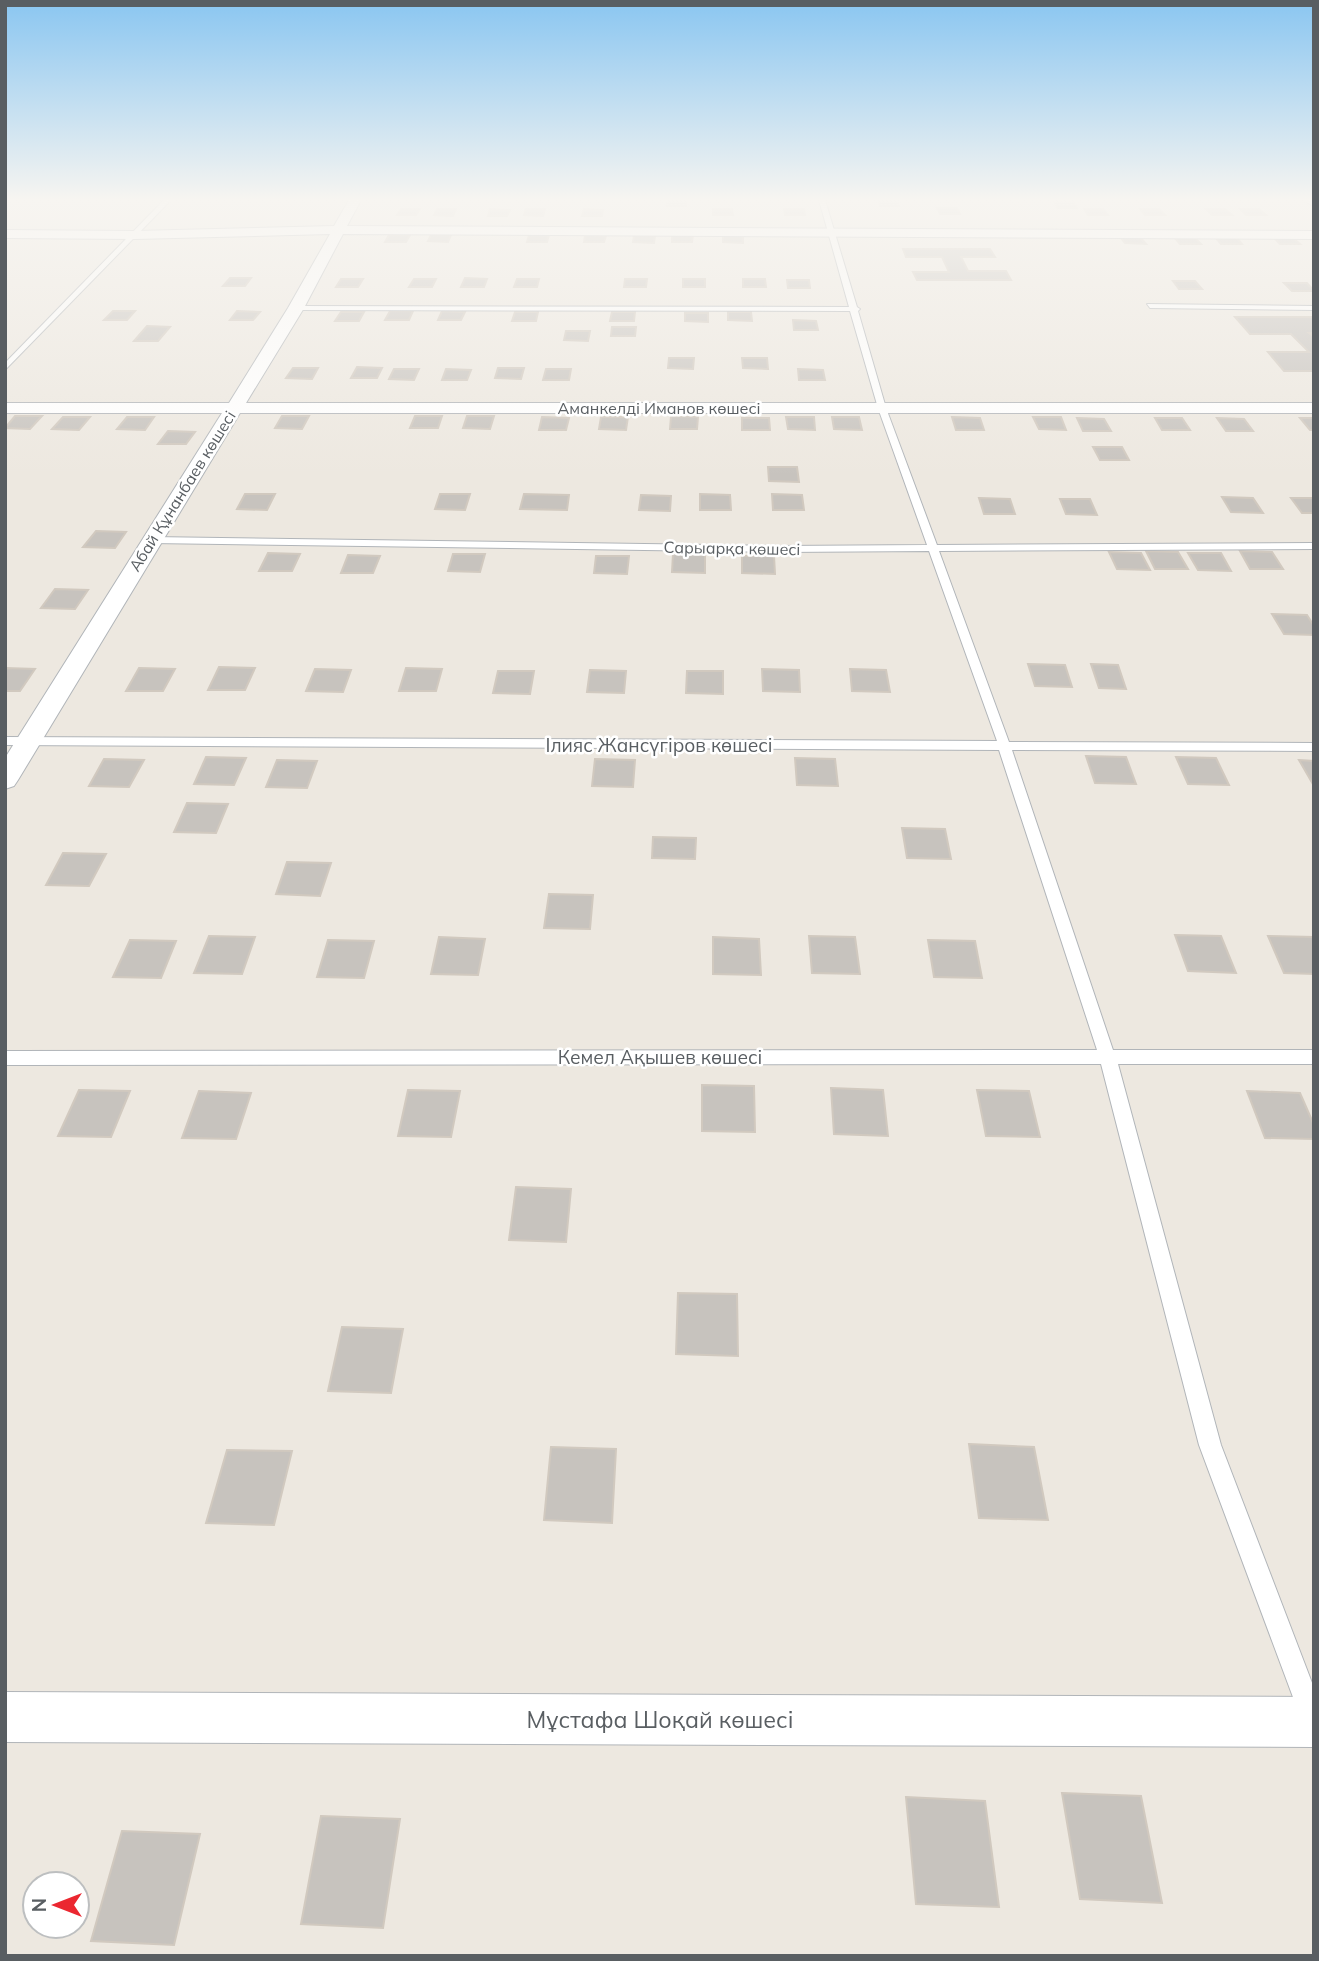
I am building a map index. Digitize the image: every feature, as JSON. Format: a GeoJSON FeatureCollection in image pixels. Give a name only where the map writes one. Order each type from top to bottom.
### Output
{"type":"FeatureCollection","features":[{"type":"Feature","properties":{"kind":"street","name":"Абай Құнанбаев көшесі"},"geometry":{"type":"LineString","coordinates":[[5,780],[306,292]]}},
{"type":"Feature","properties":{"kind":"street","name":"Аманкелді Иманов көшесі"},"geometry":{"type":"LineString","coordinates":[[5,408],[1314,408]]}},
{"type":"Feature","properties":{"kind":"street","name":"Мұстафа Шоқай көшесі"},"geometry":{"type":"LineString","coordinates":[[5,1717],[1314,1722]]}},
{"type":"Feature","properties":{"kind":"lane"},"geometry":{"type":"LineString","coordinates":[[5,368],[80,292]]}},
{"type":"Feature","properties":{"kind":"lane"},"geometry":{"type":"LineString","coordinates":[[851,292],[882,408],[1005,747],[1107,1056],[1210,1445],[1314,1722]]}},
{"type":"Feature","properties":{"kind":"lane"},"geometry":{"type":"LineString","coordinates":[[1150,306],[1314,308]]}},
{"type":"Feature","properties":{"kind":"lane"},"geometry":{"type":"LineString","coordinates":[[296,308],[856,309]]}},
{"type":"Feature","properties":{"kind":"lane","name":"Сарыарқа көшесі"},"geometry":{"type":"LineString","coordinates":[[151,540],[782,549],[1314,545]]}},
{"type":"Feature","properties":{"kind":"lane","name":"Ілияс Жансүгіров көшесі"},"geometry":{"type":"LineString","coordinates":[[5,741],[1314,747]]}},
{"type":"Feature","properties":{"kind":"lane","name":"Кемел Ақышев көшесі"},"geometry":{"type":"LineString","coordinates":[[5,1058],[1314,1057]]}},
{"type":"Feature","properties":{"kind":"building"},"geometry":{"type":"Polygon","coordinates":[[[113,311],[135,311],[127,320],[104,320],[113,311]]]}},
{"type":"Feature","properties":{"kind":"building"},"geometry":{"type":"Polygon","coordinates":[[[237,311],[260,312],[253,320],[230,320],[237,311]]]}},
{"type":"Feature","properties":{"kind":"building"},"geometry":{"type":"Polygon","coordinates":[[[390,311],[413,311],[409,320],[385,320],[390,311]]]}},
{"type":"Feature","properties":{"kind":"building"},"geometry":{"type":"Polygon","coordinates":[[[442,311],[465,312],[461,320],[438,320],[442,311]]]}},
{"type":"Feature","properties":{"kind":"building"},"geometry":{"type":"Polygon","coordinates":[[[341,312],[364,312],[359,321],[335,321],[341,312]]]}},
{"type":"Feature","properties":{"kind":"building"},"geometry":{"type":"Polygon","coordinates":[[[515,312],[538,312],[536,321],[512,321],[515,312]]]}},
{"type":"Feature","properties":{"kind":"building"},"geometry":{"type":"Polygon","coordinates":[[[612,312],[635,312],[634,321],[610,321],[612,312]]]}},
{"type":"Feature","properties":{"kind":"building"},"geometry":{"type":"Polygon","coordinates":[[[728,312],[751,312],[752,321],[728,320],[728,312]]]}},
{"type":"Feature","properties":{"kind":"building"},"geometry":{"type":"Polygon","coordinates":[[[685,313],[708,313],[708,322],[685,321],[685,313]]]}},
{"type":"Feature","properties":{"kind":"building"},"geometry":{"type":"Polygon","coordinates":[[[1235,317],[1314,317],[1314,333],[1309,333],[1314,337],[1314,371],[1284,371],[1268,352],[1309,352],[1291,334],[1250,334],[1235,317]]]}},
{"type":"Feature","properties":{"kind":"building"},"geometry":{"type":"Polygon","coordinates":[[[793,320],[816,321],[818,330],[794,330],[793,320]]]}},
{"type":"Feature","properties":{"kind":"building"},"geometry":{"type":"Polygon","coordinates":[[[147,326],[170,327],[158,341],[134,341],[147,326]]]}},
{"type":"Feature","properties":{"kind":"building"},"geometry":{"type":"Polygon","coordinates":[[[612,327],[636,327],[635,336],[611,336],[612,327]]]}},
{"type":"Feature","properties":{"kind":"building"},"geometry":{"type":"Polygon","coordinates":[[[566,331],[590,331],[588,341],[564,340],[566,331]]]}},
{"type":"Feature","properties":{"kind":"building"},"geometry":{"type":"Polygon","coordinates":[[[669,358],[694,358],[693,369],[668,368],[669,358]]]}},
{"type":"Feature","properties":{"kind":"building"},"geometry":{"type":"Polygon","coordinates":[[[742,358],[767,358],[768,369],[743,368],[742,358]]]}},
{"type":"Feature","properties":{"kind":"building"},"geometry":{"type":"Polygon","coordinates":[[[357,367],[382,368],[377,378],[351,378],[357,367]]]}},
{"type":"Feature","properties":{"kind":"building"},"geometry":{"type":"Polygon","coordinates":[[[293,368],[318,368],[312,379],[286,378],[293,368]]]}},
{"type":"Feature","properties":{"kind":"building"},"geometry":{"type":"Polygon","coordinates":[[[498,368],[524,368],[521,379],[495,378],[498,368]]]}},
{"type":"Feature","properties":{"kind":"building"},"geometry":{"type":"Polygon","coordinates":[[[394,369],[419,369],[414,380],[389,379],[394,369]]]}},
{"type":"Feature","properties":{"kind":"building"},"geometry":{"type":"Polygon","coordinates":[[[446,369],[471,370],[467,380],[442,380],[446,369]]]}},
{"type":"Feature","properties":{"kind":"building"},"geometry":{"type":"Polygon","coordinates":[[[546,369],[571,369],[569,380],[543,380],[546,369]]]}},
{"type":"Feature","properties":{"kind":"building"},"geometry":{"type":"Polygon","coordinates":[[[798,369],[823,370],[825,380],[799,380],[798,369]]]}},
{"type":"Feature","properties":{"kind":"building"},"geometry":{"type":"Polygon","coordinates":[[[15,416],[42,416],[30,429],[5,428],[15,416]]]}},
{"type":"Feature","properties":{"kind":"building"},"geometry":{"type":"Polygon","coordinates":[[[282,416],[309,416],[302,429],[275,428],[282,416]]]}},
{"type":"Feature","properties":{"kind":"building"},"geometry":{"type":"Polygon","coordinates":[[[415,416],[442,416],[438,428],[410,428],[415,416]]]}},
{"type":"Feature","properties":{"kind":"building"},"geometry":{"type":"Polygon","coordinates":[[[467,416],[494,416],[490,429],[463,428],[467,416]]]}},
{"type":"Feature","properties":{"kind":"building"},"geometry":{"type":"Polygon","coordinates":[[[671,416],[698,417],[697,429],[670,429],[671,416]]]}},
{"type":"Feature","properties":{"kind":"building"},"geometry":{"type":"Polygon","coordinates":[[[63,417],[90,417],[79,430],[52,429],[63,417]]]}},
{"type":"Feature","properties":{"kind":"building"},"geometry":{"type":"Polygon","coordinates":[[[127,417],[154,417],[145,430],[117,429],[127,417]]]}},
{"type":"Feature","properties":{"kind":"building"},"geometry":{"type":"Polygon","coordinates":[[[542,417],[569,418],[566,430],[539,430],[542,417]]]}},
{"type":"Feature","properties":{"kind":"building"},"geometry":{"type":"Polygon","coordinates":[[[601,417],[628,417],[626,430],[599,429],[601,417]]]}},
{"type":"Feature","properties":{"kind":"building"},"geometry":{"type":"Polygon","coordinates":[[[786,417],[814,417],[815,430],[788,429],[786,417]]]}},
{"type":"Feature","properties":{"kind":"building"},"geometry":{"type":"Polygon","coordinates":[[[832,417],[859,417],[862,430],[834,429],[832,417]]]}},
{"type":"Feature","properties":{"kind":"building"},"geometry":{"type":"Polygon","coordinates":[[[952,417],[980,418],[984,430],[956,430],[952,417]]]}},
{"type":"Feature","properties":{"kind":"building"},"geometry":{"type":"Polygon","coordinates":[[[1033,417],[1061,417],[1066,430],[1039,429],[1033,417]]]}},
{"type":"Feature","properties":{"kind":"building"},"geometry":{"type":"Polygon","coordinates":[[[742,418],[769,418],[770,430],[742,430],[742,418]]]}},
{"type":"Feature","properties":{"kind":"building"},"geometry":{"type":"Polygon","coordinates":[[[1077,418],[1104,419],[1111,431],[1083,431],[1077,418]]]}},
{"type":"Feature","properties":{"kind":"building"},"geometry":{"type":"Polygon","coordinates":[[[1155,418],[1182,418],[1190,430],[1162,430],[1155,418]]]}},
{"type":"Feature","properties":{"kind":"building"},"geometry":{"type":"Polygon","coordinates":[[[1217,418],[1244,419],[1253,431],[1226,431],[1217,418]]]}},
{"type":"Feature","properties":{"kind":"building"},"geometry":{"type":"Polygon","coordinates":[[[1300,418],[1314,418],[1314,430],[1310,430],[1300,418]]]}},
{"type":"Feature","properties":{"kind":"building"},"geometry":{"type":"Polygon","coordinates":[[[168,431],[195,432],[186,444],[158,444],[168,431]]]}},
{"type":"Feature","properties":{"kind":"building"},"geometry":{"type":"Polygon","coordinates":[[[1093,447],[1122,447],[1129,460],[1100,460],[1093,447]]]}},
{"type":"Feature","properties":{"kind":"building"},"geometry":{"type":"Polygon","coordinates":[[[768,467],[797,467],[799,482],[769,481],[768,467]]]}},
{"type":"Feature","properties":{"kind":"building"},"geometry":{"type":"Polygon","coordinates":[[[245,494],[275,494],[267,510],[237,509],[245,494]]]}},
{"type":"Feature","properties":{"kind":"building"},"geometry":{"type":"Polygon","coordinates":[[[440,494],[470,494],[465,510],[435,509],[440,494]]]}},
{"type":"Feature","properties":{"kind":"building"},"geometry":{"type":"Polygon","coordinates":[[[524,494],[569,495],[567,510],[520,509],[524,494]]]}},
{"type":"Feature","properties":{"kind":"building"},"geometry":{"type":"Polygon","coordinates":[[[700,494],[730,495],[731,510],[700,510],[700,494]]]}},
{"type":"Feature","properties":{"kind":"building"},"geometry":{"type":"Polygon","coordinates":[[[772,494],[802,495],[804,510],[773,510],[772,494]]]}},
{"type":"Feature","properties":{"kind":"building"},"geometry":{"type":"Polygon","coordinates":[[[641,495],[671,496],[670,511],[639,510],[641,495]]]}},
{"type":"Feature","properties":{"kind":"building"},"geometry":{"type":"Polygon","coordinates":[[[1222,497],[1253,498],[1263,513],[1231,512],[1222,497]]]}},
{"type":"Feature","properties":{"kind":"building"},"geometry":{"type":"Polygon","coordinates":[[[979,498],[1010,499],[1015,514],[984,514],[979,498]]]}},
{"type":"Feature","properties":{"kind":"building"},"geometry":{"type":"Polygon","coordinates":[[[1291,498],[1314,498],[1314,513],[1302,513],[1291,498]]]}},
{"type":"Feature","properties":{"kind":"building"},"geometry":{"type":"Polygon","coordinates":[[[1060,499],[1090,499],[1097,515],[1066,514],[1060,499]]]}},
{"type":"Feature","properties":{"kind":"building"},"geometry":{"type":"Polygon","coordinates":[[[96,531],[126,532],[115,548],[83,547],[96,531]]]}},
{"type":"Feature","properties":{"kind":"building"},"geometry":{"type":"Polygon","coordinates":[[[1146,551],[1178,552],[1188,569],[1155,569],[1146,551]]]}},
{"type":"Feature","properties":{"kind":"building"},"geometry":{"type":"Polygon","coordinates":[[[1240,551],[1272,552],[1283,569],[1250,569],[1240,551]]]}},
{"type":"Feature","properties":{"kind":"building"},"geometry":{"type":"Polygon","coordinates":[[[1109,552],[1141,553],[1150,570],[1117,569],[1109,552]]]}},
{"type":"Feature","properties":{"kind":"building"},"geometry":{"type":"Polygon","coordinates":[[[268,553],[300,554],[292,571],[259,571],[268,553]]]}},
{"type":"Feature","properties":{"kind":"building"},"geometry":{"type":"Polygon","coordinates":[[[1188,553],[1221,553],[1231,571],[1198,570],[1188,553]]]}},
{"type":"Feature","properties":{"kind":"building"},"geometry":{"type":"Polygon","coordinates":[[[453,554],[485,554],[480,572],[448,571],[453,554]]]}},
{"type":"Feature","properties":{"kind":"building"},"geometry":{"type":"Polygon","coordinates":[[[673,554],[705,555],[705,573],[672,572],[673,554]]]}},
{"type":"Feature","properties":{"kind":"building"},"geometry":{"type":"Polygon","coordinates":[[[348,555],[380,556],[373,573],[341,573],[348,555]]]}},
{"type":"Feature","properties":{"kind":"building"},"geometry":{"type":"Polygon","coordinates":[[[596,556],[629,556],[627,574],[594,573],[596,556]]]}},
{"type":"Feature","properties":{"kind":"building"},"geometry":{"type":"Polygon","coordinates":[[[742,556],[774,556],[775,574],[742,573],[742,556]]]}},
{"type":"Feature","properties":{"kind":"building"},"geometry":{"type":"Polygon","coordinates":[[[55,589],[88,590],[75,609],[41,608],[55,589]]]}},
{"type":"Feature","properties":{"kind":"building"},"geometry":{"type":"Polygon","coordinates":[[[1272,614],[1307,615],[1314,626],[1314,635],[1284,634],[1272,614]]]}},
{"type":"Feature","properties":{"kind":"building"},"geometry":{"type":"Polygon","coordinates":[[[1028,664],[1065,665],[1072,687],[1035,686],[1028,664]]]}},
{"type":"Feature","properties":{"kind":"building"},"geometry":{"type":"Polygon","coordinates":[[[1091,664],[1118,665],[1126,689],[1099,688],[1091,664]]]}},
{"type":"Feature","properties":{"kind":"building"},"geometry":{"type":"Polygon","coordinates":[[[219,667],[255,668],[245,690],[208,690],[219,667]]]}},
{"type":"Feature","properties":{"kind":"building"},"geometry":{"type":"Polygon","coordinates":[[[5,668],[35,669],[20,691],[5,691],[5,668]]]}},
{"type":"Feature","properties":{"kind":"building"},"geometry":{"type":"Polygon","coordinates":[[[139,668],[175,669],[163,691],[126,691],[139,668]]]}},
{"type":"Feature","properties":{"kind":"building"},"geometry":{"type":"Polygon","coordinates":[[[406,668],[442,669],[436,691],[399,691],[406,668]]]}},
{"type":"Feature","properties":{"kind":"building"},"geometry":{"type":"Polygon","coordinates":[[[315,669],[351,670],[343,692],[306,691],[315,669]]]}},
{"type":"Feature","properties":{"kind":"building"},"geometry":{"type":"Polygon","coordinates":[[[762,669],[799,670],[800,692],[763,691],[762,669]]]}},
{"type":"Feature","properties":{"kind":"building"},"geometry":{"type":"Polygon","coordinates":[[[850,669],[886,670],[890,692],[852,691],[850,669]]]}},
{"type":"Feature","properties":{"kind":"building"},"geometry":{"type":"Polygon","coordinates":[[[590,670],[626,671],[624,693],[587,692],[590,670]]]}},
{"type":"Feature","properties":{"kind":"building"},"geometry":{"type":"Polygon","coordinates":[[[498,671],[534,671],[530,694],[493,693],[498,671]]]}},
{"type":"Feature","properties":{"kind":"building"},"geometry":{"type":"Polygon","coordinates":[[[687,671],[723,671],[723,694],[686,693],[687,671]]]}},
{"type":"Feature","properties":{"kind":"building"},"geometry":{"type":"Polygon","coordinates":[[[1086,756],[1126,757],[1136,784],[1095,783],[1086,756]]]}},
{"type":"Feature","properties":{"kind":"building"},"geometry":{"type":"Polygon","coordinates":[[[206,757],[246,758],[234,785],[194,784],[206,757]]]}},
{"type":"Feature","properties":{"kind":"building"},"geometry":{"type":"Polygon","coordinates":[[[1176,757],[1216,758],[1229,785],[1188,784],[1176,757]]]}},
{"type":"Feature","properties":{"kind":"building"},"geometry":{"type":"Polygon","coordinates":[[[795,758],[835,759],[838,786],[797,785],[795,758]]]}},
{"type":"Feature","properties":{"kind":"building"},"geometry":{"type":"Polygon","coordinates":[[[104,759],[144,760],[129,787],[89,786],[104,759]]]}},
{"type":"Feature","properties":{"kind":"building"},"geometry":{"type":"Polygon","coordinates":[[[595,759],[635,760],[633,787],[592,786],[595,759]]]}},
{"type":"Feature","properties":{"kind":"building"},"geometry":{"type":"Polygon","coordinates":[[[277,760],[317,761],[307,788],[266,787],[277,760]]]}},
{"type":"Feature","properties":{"kind":"building"},"geometry":{"type":"Polygon","coordinates":[[[1299,760],[1314,761],[1314,786],[1299,760]]]}},
{"type":"Feature","properties":{"kind":"building"},"geometry":{"type":"Polygon","coordinates":[[[187,803],[228,804],[216,833],[174,832],[187,803]]]}},
{"type":"Feature","properties":{"kind":"building"},"geometry":{"type":"Polygon","coordinates":[[[902,828],[945,829],[951,859],[907,858],[902,828]]]}},
{"type":"Feature","properties":{"kind":"building"},"geometry":{"type":"Polygon","coordinates":[[[653,837],[696,838],[695,859],[652,858],[653,837]]]}},
{"type":"Feature","properties":{"kind":"building"},"geometry":{"type":"Polygon","coordinates":[[[63,853],[106,854],[89,886],[46,885],[63,853]]]}},
{"type":"Feature","properties":{"kind":"building"},"geometry":{"type":"Polygon","coordinates":[[[287,862],[331,863],[320,896],[276,894],[287,862]]]}},
{"type":"Feature","properties":{"kind":"building"},"geometry":{"type":"Polygon","coordinates":[[[549,894],[593,895],[590,929],[544,928],[549,894]]]}},
{"type":"Feature","properties":{"kind":"building"},"geometry":{"type":"Polygon","coordinates":[[[1175,935],[1221,936],[1236,973],[1188,971],[1175,935]]]}},
{"type":"Feature","properties":{"kind":"building"},"geometry":{"type":"Polygon","coordinates":[[[209,936],[255,937],[242,974],[194,973],[209,936]]]}},
{"type":"Feature","properties":{"kind":"building"},"geometry":{"type":"Polygon","coordinates":[[[809,936],[855,937],[860,974],[812,973],[809,936]]]}},
{"type":"Feature","properties":{"kind":"building"},"geometry":{"type":"Polygon","coordinates":[[[1268,936],[1314,937],[1314,974],[1284,973],[1268,936]]]}},
{"type":"Feature","properties":{"kind":"building"},"geometry":{"type":"Polygon","coordinates":[[[439,937],[485,939],[478,975],[431,974],[439,937]]]}},
{"type":"Feature","properties":{"kind":"building"},"geometry":{"type":"Polygon","coordinates":[[[713,937],[759,939],[761,975],[713,974],[713,937]]]}},
{"type":"Feature","properties":{"kind":"building"},"geometry":{"type":"Polygon","coordinates":[[[130,940],[176,941],[161,978],[113,977],[130,940]]]}},
{"type":"Feature","properties":{"kind":"building"},"geometry":{"type":"Polygon","coordinates":[[[328,940],[374,941],[364,978],[317,977],[328,940]]]}},
{"type":"Feature","properties":{"kind":"building"},"geometry":{"type":"Polygon","coordinates":[[[928,940],[975,941],[982,978],[934,977],[928,940]]]}},
{"type":"Feature","properties":{"kind":"building"},"geometry":{"type":"Polygon","coordinates":[[[702,1085],[754,1086],[755,1132],[702,1131],[702,1085]]]}},
{"type":"Feature","properties":{"kind":"building"},"geometry":{"type":"Polygon","coordinates":[[[831,1088],[883,1090],[888,1136],[834,1134],[831,1088]]]}},
{"type":"Feature","properties":{"kind":"building"},"geometry":{"type":"Polygon","coordinates":[[[79,1090],[130,1091],[111,1137],[58,1136],[79,1090]]]}},
{"type":"Feature","properties":{"kind":"building"},"geometry":{"type":"Polygon","coordinates":[[[408,1090],[460,1091],[451,1137],[398,1136],[408,1090]]]}},
{"type":"Feature","properties":{"kind":"building"},"geometry":{"type":"Polygon","coordinates":[[[977,1090],[1029,1091],[1040,1137],[986,1136],[977,1090]]]}},
{"type":"Feature","properties":{"kind":"building"},"geometry":{"type":"Polygon","coordinates":[[[199,1091],[251,1093],[236,1139],[182,1138],[199,1091]]]}},
{"type":"Feature","properties":{"kind":"building"},"geometry":{"type":"Polygon","coordinates":[[[1247,1091],[1300,1093],[1314,1125],[1314,1139],[1265,1138],[1247,1091]]]}},
{"type":"Feature","properties":{"kind":"building"},"geometry":{"type":"Polygon","coordinates":[[[516,1187],[571,1189],[566,1242],[509,1240],[516,1187]]]}},
{"type":"Feature","properties":{"kind":"building"},"geometry":{"type":"Polygon","coordinates":[[[678,1293],[737,1294],[738,1356],[676,1354],[678,1293]]]}},
{"type":"Feature","properties":{"kind":"building"},"geometry":{"type":"Polygon","coordinates":[[[342,1327],[403,1329],[391,1393],[328,1391],[342,1327]]]}},
{"type":"Feature","properties":{"kind":"building"},"geometry":{"type":"Polygon","coordinates":[[[969,1444],[1034,1447],[1048,1520],[979,1518],[969,1444]]]}},
{"type":"Feature","properties":{"kind":"building"},"geometry":{"type":"Polygon","coordinates":[[[551,1447],[616,1449],[612,1523],[544,1520],[551,1447]]]}},
{"type":"Feature","properties":{"kind":"building"},"geometry":{"type":"Polygon","coordinates":[[[227,1450],[292,1451],[274,1525],[206,1523],[227,1450]]]}},
{"type":"Feature","properties":{"kind":"building"},"geometry":{"type":"Polygon","coordinates":[[[1062,1793],[1141,1796],[1162,1903],[1080,1899],[1062,1793]]]}},
{"type":"Feature","properties":{"kind":"building"},"geometry":{"type":"Polygon","coordinates":[[[906,1797],[985,1801],[999,1907],[916,1904],[906,1797]]]}},
{"type":"Feature","properties":{"kind":"building"},"geometry":{"type":"Polygon","coordinates":[[[321,1816],[400,1819],[383,1928],[301,1924],[321,1816]]]}},
{"type":"Feature","properties":{"kind":"building"},"geometry":{"type":"Polygon","coordinates":[[[122,1831],[200,1834],[174,1945],[91,1941],[122,1831]]]}}]}
